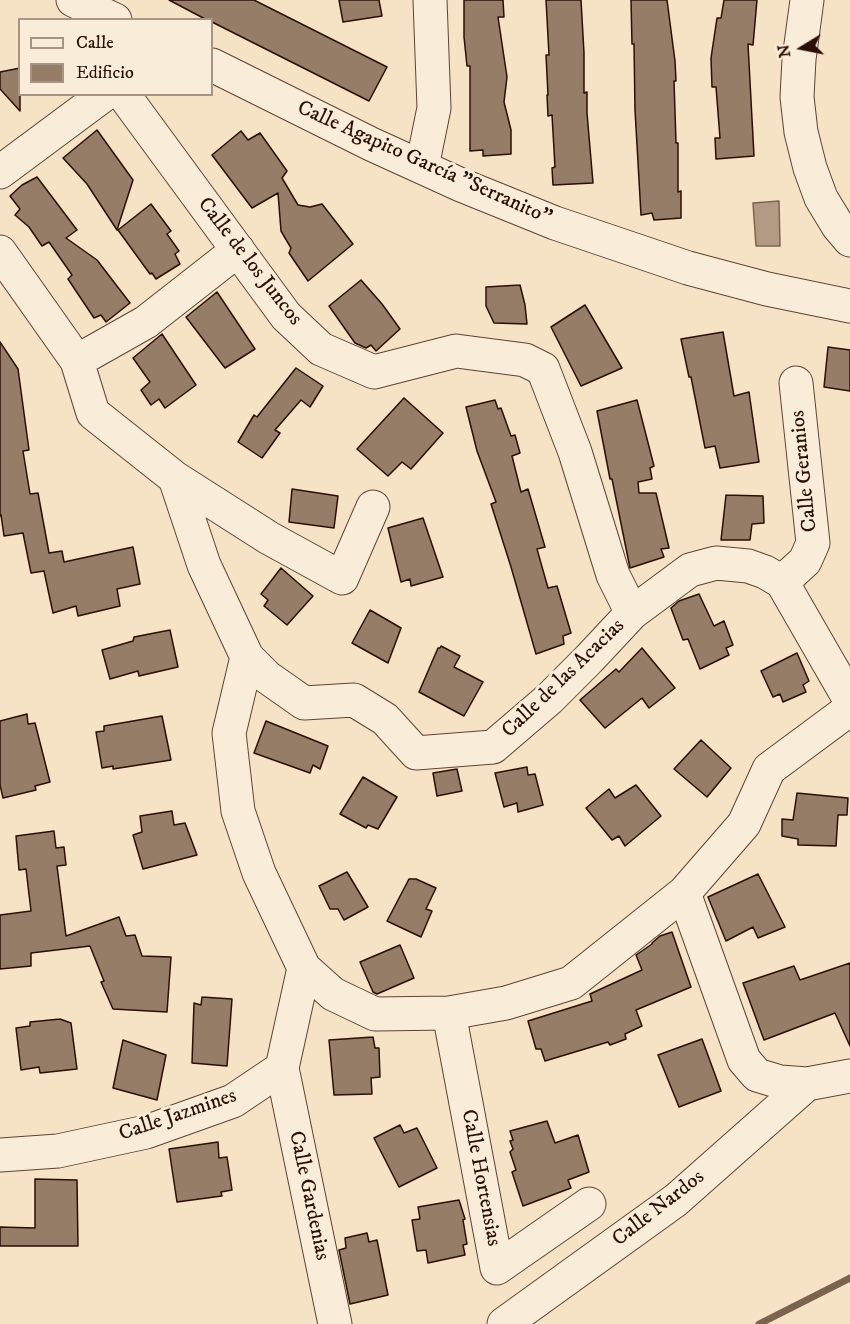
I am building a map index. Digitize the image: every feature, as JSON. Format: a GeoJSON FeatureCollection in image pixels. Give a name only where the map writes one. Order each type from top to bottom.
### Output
{"type":"FeatureCollection","features":[{"type":"Feature","properties":{"kind":"street"},"geometry":{"type":"LineString","coordinates":[[73,0],[110,18]]}},
{"type":"Feature","properties":{"kind":"street"},"geometry":{"type":"LineString","coordinates":[[422,167],[434,108],[430,0]]}},
{"type":"Feature","properties":{"kind":"street"},"geometry":{"type":"LineString","coordinates":[[807,0],[799,58],[797,97],[801,132],[810,168],[821,198],[838,226],[850,240]]}},
{"type":"Feature","properties":{"kind":"street","name":"Calle Agapito García \"Serranito\""},"geometry":{"type":"LineString","coordinates":[[213,65],[371,144],[461,185],[555,223],[688,268],[767,289],[850,306]]}},
{"type":"Feature","properties":{"kind":"street"},"geometry":{"type":"LineString","coordinates":[[0,172],[102,96]]}},
{"type":"Feature","properties":{"kind":"street","name":"Calle de los Juncos"},"geometry":{"type":"LineString","coordinates":[[124,96],[286,316],[321,349],[374,372],[456,351],[525,360],[543,369],[575,452],[613,574],[632,614]]}},
{"type":"Feature","properties":{"kind":"street"},"geometry":{"type":"LineString","coordinates":[[78,361],[146,322],[238,250]]}},
{"type":"Feature","properties":{"kind":"street"},"geometry":{"type":"LineString","coordinates":[[0,252],[78,361],[93,413],[175,478],[269,538],[342,578],[373,507]]}},
{"type":"Feature","properties":{"kind":"street","name":"Calle Geranios"},"geometry":{"type":"LineString","coordinates":[[782,582],[805,561],[813,543],[796,383]]}},
{"type":"Feature","properties":{"kind":"street"},"geometry":{"type":"LineString","coordinates":[[175,478],[204,565],[247,657],[229,733],[238,811],[259,873],[304,968],[333,994],[375,1014],[449,1012],[506,1003],[571,983],[684,892],[744,824],[769,769],[848,692],[782,582],[765,572],[748,566],[716,563],[690,570],[632,614]]}},
{"type":"Feature","properties":{"kind":"street","name":"Calle de las Acacias"},"geometry":{"type":"LineString","coordinates":[[247,657],[267,677],[304,703],[354,700],[385,719],[416,753],[493,747],[549,699],[632,614]]}},
{"type":"Feature","properties":{"kind":"street"},"geometry":{"type":"LineString","coordinates":[[684,892],[744,1060],[757,1075],[780,1082],[807,1084],[850,1076]]}},
{"type":"Feature","properties":{"kind":"street"},"geometry":{"type":"LineString","coordinates":[[282,1068],[304,968]]}},
{"type":"Feature","properties":{"kind":"street","name":"Calle Hortensias"},"geometry":{"type":"LineString","coordinates":[[449,1012],[497,1268],[589,1204]]}},
{"type":"Feature","properties":{"kind":"street","name":"Calle Jazmines"},"geometry":{"type":"LineString","coordinates":[[0,1155],[58,1151],[146,1132],[233,1101],[282,1068]]}},
{"type":"Feature","properties":{"kind":"street","name":"Calle Gardenias"},"geometry":{"type":"LineString","coordinates":[[282,1068],[335,1324]]}},
{"type":"Feature","properties":{"kind":"street","name":"Calle Nardos"},"geometry":{"type":"LineString","coordinates":[[504,1324],[676,1200],[807,1084]]}},
{"type":"Feature","properties":{"kind":"shaded area"},"geometry":{"type":"Polygon","coordinates":[[[779,201],[780,246],[756,246],[753,203],[779,201]]]}},
{"type":"Feature","properties":{"kind":"building"},"geometry":{"type":"Polygon","coordinates":[[[169,0],[254,0],[387,67],[369,101],[213,23],[213,18],[203,18],[169,0]]]}},
{"type":"Feature","properties":{"kind":"building"},"geometry":{"type":"Polygon","coordinates":[[[339,0],[379,0],[382,16],[343,22],[339,0]]]}},
{"type":"Feature","properties":{"kind":"building"},"geometry":{"type":"Polygon","coordinates":[[[464,0],[503,0],[504,17],[498,17],[507,77],[504,102],[511,130],[511,154],[483,156],[483,150],[470,151],[470,66],[467,66],[464,37],[464,0]]]}},
{"type":"Feature","properties":{"kind":"building"},"geometry":{"type":"Polygon","coordinates":[[[546,0],[581,0],[584,93],[587,92],[593,183],[553,185],[552,168],[555,167],[552,115],[548,116],[546,55],[549,55],[546,0]]]}},
{"type":"Feature","properties":{"kind":"building"},"geometry":{"type":"Polygon","coordinates":[[[631,0],[667,0],[675,61],[676,143],[678,143],[678,192],[681,191],[681,218],[654,220],[652,213],[641,215],[631,0]]]}},
{"type":"Feature","properties":{"kind":"building"},"geometry":{"type":"Polygon","coordinates":[[[724,0],[757,0],[753,45],[748,44],[754,156],[716,159],[715,138],[720,138],[716,87],[712,87],[711,58],[717,18],[721,18],[724,0]]]}},
{"type":"Feature","properties":{"kind":"building"},"geometry":{"type":"Polygon","coordinates":[[[18,68],[20,111],[0,89],[0,72],[18,68]]]}},
{"type":"Feature","properties":{"kind":"building"},"geometry":{"type":"Polygon","coordinates":[[[97,130],[133,180],[117,230],[87,184],[63,158],[97,130]]]}},
{"type":"Feature","properties":{"kind":"building"},"geometry":{"type":"Polygon","coordinates":[[[241,131],[248,140],[260,133],[287,171],[282,178],[298,205],[310,207],[322,204],[353,244],[308,281],[289,253],[291,248],[281,231],[278,193],[252,208],[212,155],[241,131]]]}},
{"type":"Feature","properties":{"kind":"building"},"geometry":{"type":"Polygon","coordinates":[[[37,177],[77,230],[66,238],[97,260],[130,303],[106,322],[101,315],[94,318],[68,279],[72,275],[49,242],[42,246],[29,227],[15,215],[20,209],[10,196],[22,185],[37,177]]]}},
{"type":"Feature","properties":{"kind":"building"},"geometry":{"type":"Polygon","coordinates":[[[151,204],[171,231],[167,234],[179,251],[175,254],[180,264],[156,279],[118,230],[151,204]]]}},
{"type":"Feature","properties":{"kind":"building"},"geometry":{"type":"Polygon","coordinates":[[[361,280],[400,329],[376,351],[371,345],[366,348],[355,343],[329,306],[361,280]]]}},
{"type":"Feature","properties":{"kind":"building"},"geometry":{"type":"Polygon","coordinates":[[[520,285],[527,324],[494,323],[486,306],[486,287],[520,285]]]}},
{"type":"Feature","properties":{"kind":"building"},"geometry":{"type":"Polygon","coordinates":[[[217,292],[255,349],[225,368],[186,317],[217,292]]]}},
{"type":"Feature","properties":{"kind":"building"},"geometry":{"type":"Polygon","coordinates":[[[585,305],[622,368],[581,386],[551,327],[585,305]]]}},
{"type":"Feature","properties":{"kind":"building"},"geometry":{"type":"Polygon","coordinates":[[[723,332],[734,396],[749,392],[759,462],[720,468],[715,446],[705,448],[681,339],[723,332]]]}},
{"type":"Feature","properties":{"kind":"building"},"geometry":{"type":"Polygon","coordinates":[[[162,334],[196,385],[165,408],[159,399],[151,405],[141,390],[150,382],[133,358],[162,334]]]}},
{"type":"Feature","properties":{"kind":"building"},"geometry":{"type":"Polygon","coordinates":[[[0,342],[18,369],[29,450],[23,451],[30,494],[38,493],[49,553],[62,551],[64,562],[133,547],[140,584],[117,589],[120,606],[78,616],[76,606],[53,613],[44,571],[31,573],[23,533],[4,536],[0,516],[0,342]]]}},
{"type":"Feature","properties":{"kind":"building"},"geometry":{"type":"Polygon","coordinates":[[[828,347],[850,350],[850,391],[824,387],[828,347]]]}},
{"type":"Feature","properties":{"kind":"building"},"geometry":{"type":"Polygon","coordinates":[[[296,368],[323,386],[310,407],[301,400],[275,430],[280,433],[262,458],[238,442],[254,415],[257,417],[296,368]]]}},
{"type":"Feature","properties":{"kind":"building"},"geometry":{"type":"Polygon","coordinates":[[[404,398],[443,433],[411,469],[402,462],[388,476],[357,449],[404,398]]]}},
{"type":"Feature","properties":{"kind":"building"},"geometry":{"type":"Polygon","coordinates":[[[495,400],[498,409],[501,408],[511,436],[515,435],[520,453],[512,456],[521,492],[528,489],[545,547],[537,549],[548,588],[557,586],[571,633],[563,636],[564,644],[536,654],[491,504],[496,502],[477,451],[466,407],[495,400]]]}},
{"type":"Feature","properties":{"kind":"building"},"geometry":{"type":"Polygon","coordinates":[[[637,400],[654,466],[650,468],[652,479],[638,482],[639,493],[656,493],[669,548],[661,549],[664,557],[630,568],[597,411],[637,400]]]}},
{"type":"Feature","properties":{"kind":"building"},"geometry":{"type":"Polygon","coordinates":[[[292,489],[338,496],[334,528],[289,522],[292,489]]]}},
{"type":"Feature","properties":{"kind":"building"},"geometry":{"type":"Polygon","coordinates":[[[726,495],[763,496],[764,523],[752,524],[750,540],[721,540],[726,495]]]}},
{"type":"Feature","properties":{"kind":"building"},"geometry":{"type":"Polygon","coordinates":[[[423,518],[443,577],[411,586],[410,579],[401,582],[388,528],[423,518]]]}},
{"type":"Feature","properties":{"kind":"building"},"geometry":{"type":"Polygon","coordinates":[[[281,568],[313,596],[287,625],[264,606],[268,600],[261,594],[281,568]]]}},
{"type":"Feature","properties":{"kind":"building"},"geometry":{"type":"Polygon","coordinates":[[[699,594],[714,626],[724,621],[733,645],[726,648],[729,655],[700,669],[688,639],[683,640],[671,608],[679,601],[699,594]]]}},
{"type":"Feature","properties":{"kind":"building"},"geometry":{"type":"Polygon","coordinates":[[[370,610],[401,628],[388,663],[352,643],[370,610]]]}},
{"type":"Feature","properties":{"kind":"building"},"geometry":{"type":"Polygon","coordinates":[[[170,630],[178,667],[139,676],[138,671],[110,679],[102,650],[133,641],[134,637],[170,630]]]}},
{"type":"Feature","properties":{"kind":"building"},"geometry":{"type":"Polygon","coordinates":[[[441,646],[460,656],[454,667],[483,682],[464,716],[419,692],[438,648],[441,646]]]}},
{"type":"Feature","properties":{"kind":"building"},"geometry":{"type":"Polygon","coordinates":[[[642,648],[675,688],[649,708],[642,698],[605,728],[580,700],[616,669],[619,672],[642,648]]]}},
{"type":"Feature","properties":{"kind":"building"},"geometry":{"type":"Polygon","coordinates":[[[797,653],[809,681],[803,685],[806,692],[783,702],[780,694],[773,697],[761,671],[797,653]]]}},
{"type":"Feature","properties":{"kind":"building"},"geometry":{"type":"Polygon","coordinates":[[[27,714],[28,724],[35,723],[50,782],[35,786],[36,790],[3,798],[0,785],[0,721],[27,714]]]}},
{"type":"Feature","properties":{"kind":"building"},"geometry":{"type":"Polygon","coordinates":[[[162,716],[171,760],[113,769],[113,766],[102,768],[96,732],[104,731],[104,726],[162,716]]]}},
{"type":"Feature","properties":{"kind":"building"},"geometry":{"type":"Polygon","coordinates":[[[266,721],[328,746],[320,769],[313,765],[310,773],[254,753],[266,721]]]}},
{"type":"Feature","properties":{"kind":"building"},"geometry":{"type":"Polygon","coordinates":[[[701,740],[731,768],[707,797],[674,769],[701,740]]]}},
{"type":"Feature","properties":{"kind":"building"},"geometry":{"type":"Polygon","coordinates":[[[527,767],[528,775],[535,774],[543,805],[518,812],[517,803],[504,807],[495,773],[527,767]]]}},
{"type":"Feature","properties":{"kind":"building"},"geometry":{"type":"Polygon","coordinates":[[[457,769],[462,791],[437,796],[433,773],[457,769]]]}},
{"type":"Feature","properties":{"kind":"building"},"geometry":{"type":"Polygon","coordinates":[[[363,777],[397,797],[378,829],[368,825],[366,828],[340,814],[363,777]]]}},
{"type":"Feature","properties":{"kind":"building"},"geometry":{"type":"Polygon","coordinates":[[[636,785],[661,816],[625,846],[619,836],[612,840],[586,808],[609,789],[615,798],[636,785]]]}},
{"type":"Feature","properties":{"kind":"building"},"geometry":{"type":"Polygon","coordinates":[[[797,793],[848,798],[847,815],[838,815],[836,846],[798,845],[798,839],[782,836],[782,819],[793,820],[797,793]]]}},
{"type":"Feature","properties":{"kind":"building"},"geometry":{"type":"Polygon","coordinates":[[[172,811],[174,825],[185,823],[197,855],[143,869],[133,835],[142,832],[140,816],[172,811]]]}},
{"type":"Feature","properties":{"kind":"building"},"geometry":{"type":"Polygon","coordinates":[[[54,831],[56,848],[64,847],[66,865],[57,866],[66,936],[119,917],[126,936],[135,935],[142,956],[171,957],[167,1012],[113,1009],[101,982],[104,981],[90,946],[31,953],[31,966],[0,969],[0,915],[31,911],[26,869],[19,870],[16,836],[54,831]]]}},
{"type":"Feature","properties":{"kind":"building"},"geometry":{"type":"Polygon","coordinates":[[[347,872],[368,907],[344,920],[338,909],[330,909],[319,886],[347,872]]]}},
{"type":"Feature","properties":{"kind":"building"},"geometry":{"type":"Polygon","coordinates":[[[758,874],[785,927],[758,938],[753,927],[726,941],[708,897],[758,874]]]}},
{"type":"Feature","properties":{"kind":"building"},"geometry":{"type":"Polygon","coordinates":[[[409,879],[416,879],[436,888],[426,909],[432,911],[421,937],[387,921],[409,879]]]}},
{"type":"Feature","properties":{"kind":"building"},"geometry":{"type":"Polygon","coordinates":[[[672,932],[691,987],[636,1010],[642,1026],[625,1034],[626,1039],[610,1045],[608,1042],[545,1061],[541,1049],[536,1049],[528,1021],[592,1001],[590,994],[642,970],[636,955],[660,936],[672,932]]]}},
{"type":"Feature","properties":{"kind":"building"},"geometry":{"type":"Polygon","coordinates":[[[400,945],[414,978],[377,994],[373,992],[360,962],[400,945]]]}},
{"type":"Feature","properties":{"kind":"building"},"geometry":{"type":"Polygon","coordinates":[[[850,963],[850,1046],[835,1013],[764,1040],[743,983],[794,966],[800,980],[850,963]]]}},
{"type":"Feature","properties":{"kind":"building"},"geometry":{"type":"Polygon","coordinates":[[[202,997],[232,999],[227,1066],[192,1063],[194,1003],[201,1005],[202,997]]]}},
{"type":"Feature","properties":{"kind":"building"},"geometry":{"type":"Polygon","coordinates":[[[60,1019],[71,1023],[77,1069],[40,1073],[39,1067],[21,1070],[16,1028],[30,1026],[30,1022],[60,1019]]]}},
{"type":"Feature","properties":{"kind":"building"},"geometry":{"type":"Polygon","coordinates":[[[373,1037],[375,1048],[379,1048],[380,1077],[371,1078],[372,1094],[334,1095],[329,1040],[373,1037]]]}},
{"type":"Feature","properties":{"kind":"building"},"geometry":{"type":"Polygon","coordinates":[[[702,1039],[721,1091],[679,1107],[658,1055],[702,1039]]]}},
{"type":"Feature","properties":{"kind":"building"},"geometry":{"type":"Polygon","coordinates":[[[123,1040],[166,1055],[157,1100],[113,1088],[123,1040]]]}},
{"type":"Feature","properties":{"kind":"building"},"geometry":{"type":"Polygon","coordinates":[[[547,1121],[555,1143],[578,1135],[589,1172],[568,1180],[571,1188],[523,1206],[512,1172],[516,1170],[510,1152],[513,1149],[510,1141],[513,1140],[510,1131],[547,1121]]]}},
{"type":"Feature","properties":{"kind":"building"},"geometry":{"type":"Polygon","coordinates":[[[400,1125],[404,1133],[417,1128],[437,1168],[399,1187],[374,1138],[400,1125]]]}},
{"type":"Feature","properties":{"kind":"building"},"geometry":{"type":"Polygon","coordinates":[[[218,1142],[219,1158],[227,1157],[232,1190],[221,1192],[222,1196],[177,1202],[169,1149],[218,1142]]]}},
{"type":"Feature","properties":{"kind":"building"},"geometry":{"type":"Polygon","coordinates":[[[35,1179],[77,1180],[78,1246],[0,1246],[0,1227],[35,1228],[35,1179]]]}},
{"type":"Feature","properties":{"kind":"building"},"geometry":{"type":"Polygon","coordinates":[[[459,1200],[465,1219],[463,1220],[467,1244],[463,1245],[465,1255],[428,1263],[426,1250],[417,1251],[412,1220],[420,1219],[418,1207],[459,1200]]]}},
{"type":"Feature","properties":{"kind":"building"},"geometry":{"type":"Polygon","coordinates":[[[367,1233],[369,1242],[377,1240],[388,1295],[350,1304],[339,1250],[346,1248],[345,1238],[367,1233]]]}},
{"type":"Feature","properties":{"kind":"waterway"},"geometry":{"type":"LineString","coordinates":[[759,1324],[850,1278]]}}]}
